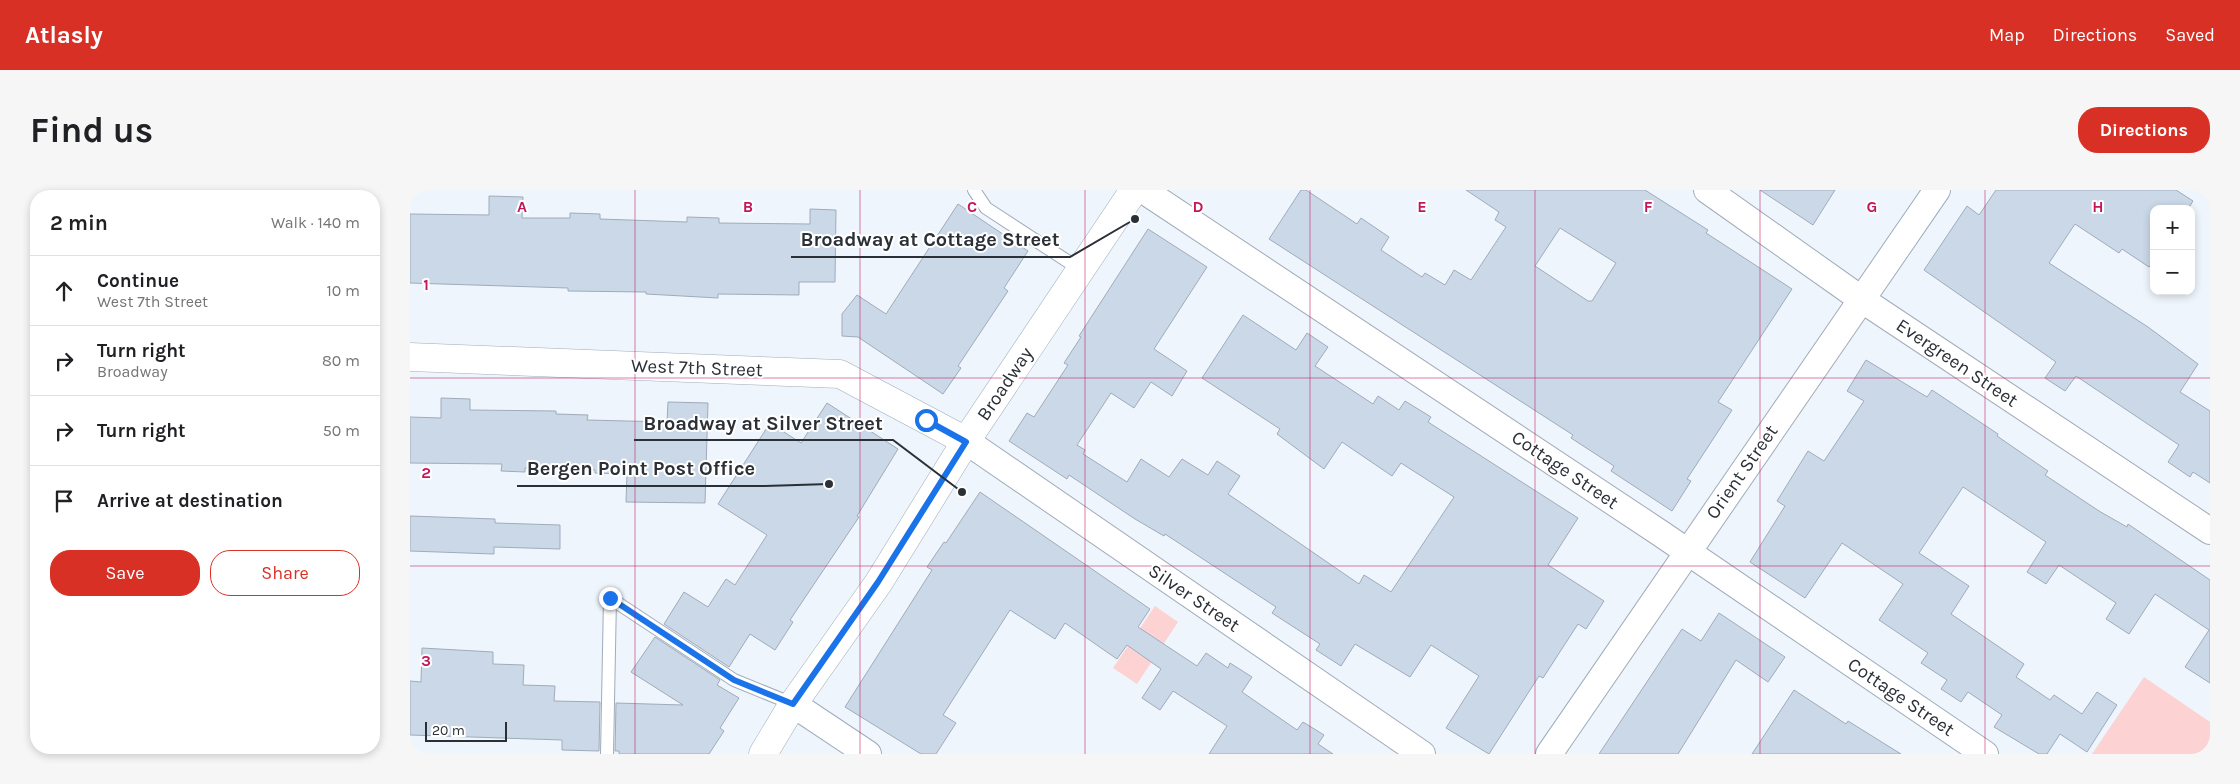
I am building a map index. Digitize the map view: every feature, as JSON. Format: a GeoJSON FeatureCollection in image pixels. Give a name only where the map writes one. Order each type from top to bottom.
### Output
{"type":"FeatureCollection","features":[{"type":"Feature","properties":{"kind":"street","name":"Broadway"},"geometry":{"type":"LineString","coordinates":[[762,754],[793,704],[878,582],[966,442],[1134,190]]}},
{"type":"Feature","properties":{"kind":"street","name":"Cottage Street"},"geometry":{"type":"LineString","coordinates":[[1143,190],[1687,552],[1985,754]]}},
{"type":"Feature","properties":{"kind":"street","name":"Evergreen Street"},"geometry":{"type":"LineString","coordinates":[[1707,190],[1861,299],[2210,531]]}},
{"type":"Feature","properties":{"kind":"street","name":"Orient Street"},"geometry":{"type":"LineString","coordinates":[[1549,754],[1937,190]]}},
{"type":"Feature","properties":{"kind":"street","name":"West 7th Street"},"geometry":{"type":"LineString","coordinates":[[410,357],[840,374],[966,442]]}},
{"type":"Feature","properties":{"kind":"street","name":"Silver Street"},"geometry":{"type":"LineString","coordinates":[[966,442],[1422,754]]}},
{"type":"Feature","properties":{"kind":"street"},"geometry":{"type":"LineString","coordinates":[[793,704],[868,754]]}},
{"type":"Feature","properties":{"kind":"lane"},"geometry":{"type":"LineString","coordinates":[[974,190],[986,208],[1081,270]]}},
{"type":"Feature","properties":{"kind":"lane"},"geometry":{"type":"LineString","coordinates":[[607,754],[610,598],[734,680],[793,704]]}},
{"type":"Feature","properties":{"kind":"shaded area"},"geometry":{"type":"Polygon","coordinates":[[[1155,606],[1178,622],[1137,684],[1113,668],[1155,606]]]}},
{"type":"Feature","properties":{"kind":"shaded area"},"geometry":{"type":"Polygon","coordinates":[[[2144,677],[2210,722],[2210,754],[2092,754],[2144,677]]]}},
{"type":"Feature","properties":{"kind":"building"},"geometry":{"type":"Polygon","coordinates":[[[1301,190],[1306,190],[1357,224],[1361,218],[1389,237],[1381,250],[1422,277],[1425,273],[1445,285],[1454,270],[1471,280],[1506,227],[1495,220],[1499,212],[1466,190],[1645,190],[1708,230],[1706,233],[1792,289],[1718,402],[1732,410],[1687,479],[1691,481],[1672,511],[1611,471],[1614,466],[1571,438],[1573,435],[1269,239],[1301,190]],[[1560,228],[1535,266],[1588,301],[1592,301],[1616,263],[1560,228]]]}},
{"type":"Feature","properties":{"kind":"building"},"geometry":{"type":"Polygon","coordinates":[[[1760,190],[1835,190],[1813,225],[1760,190]]]}},
{"type":"Feature","properties":{"kind":"building"},"geometry":{"type":"Polygon","coordinates":[[[1996,190],[2176,190],[2193,201],[2190,205],[2150,205],[2149,267],[2122,249],[2119,253],[2075,224],[2049,263],[2148,327],[2198,364],[2180,392],[2210,411],[2210,483],[2193,472],[2190,477],[2168,462],[2179,445],[2076,376],[2065,391],[2045,378],[2056,362],[1924,270],[1967,206],[1979,215],[1996,190]]]}},
{"type":"Feature","properties":{"kind":"building"},"geometry":{"type":"Polygon","coordinates":[[[489,196],[523,197],[522,218],[570,218],[570,213],[600,214],[600,219],[687,222],[687,217],[719,218],[719,223],[810,224],[810,209],[836,210],[835,282],[799,282],[799,295],[718,294],[718,298],[646,294],[646,292],[568,291],[568,288],[410,283],[410,214],[489,215],[489,196]]]}},
{"type":"Feature","properties":{"kind":"building"},"geometry":{"type":"Polygon","coordinates":[[[958,204],[1028,251],[1004,288],[1008,291],[958,366],[961,368],[943,394],[858,337],[842,336],[842,314],[857,295],[886,314],[958,204]]]}},
{"type":"Feature","properties":{"kind":"building"},"geometry":{"type":"Polygon","coordinates":[[[1148,229],[1207,267],[1154,349],[1187,371],[1172,396],[1151,382],[1134,408],[1111,393],[1077,445],[1085,450],[1083,454],[1127,482],[1141,459],[1169,477],[1182,459],[1208,475],[1217,461],[1240,476],[1228,494],[1359,584],[1364,575],[1391,592],[1454,497],[1401,463],[1392,476],[1342,442],[1324,469],[1277,434],[1280,429],[1202,378],[1243,315],[1296,350],[1307,333],[1328,347],[1315,366],[1373,404],[1378,396],[1399,410],[1405,401],[1431,417],[1428,422],[1578,518],[1548,565],[1604,601],[1586,629],[1578,624],[1543,678],[1539,676],[1489,754],[1446,728],[1479,676],[1431,645],[1410,677],[1355,644],[1341,666],[1316,650],[1320,644],[1272,613],[1276,607],[1165,534],[1164,536],[1135,519],[1069,475],[1067,479],[1009,441],[1027,413],[1034,417],[1068,365],[1064,363],[1081,337],[1079,336],[1148,229]]]}},
{"type":"Feature","properties":{"kind":"building"},"geometry":{"type":"Polygon","coordinates":[[[1866,360],[1927,397],[1932,390],[1998,434],[1997,436],[2048,471],[2045,475],[2099,511],[2127,527],[2128,524],[2210,580],[2210,683],[2185,667],[2209,630],[2155,594],[2129,634],[2106,619],[2116,603],[2059,565],[2046,584],[2027,572],[2046,542],[1963,487],[1919,553],[1969,586],[1951,614],[2024,664],[2016,677],[2050,700],[2054,695],[2082,714],[2097,692],[2117,705],[2087,752],[2060,734],[2047,754],[2039,754],[1994,727],[2002,715],[1968,692],[1961,702],[1941,689],[1947,680],[1921,663],[1928,653],[1879,620],[1903,584],[1842,543],[1805,598],[1750,562],[1785,506],[1777,501],[1808,451],[1824,461],[1864,401],[1847,391],[1866,360]]]}},
{"type":"Feature","properties":{"kind":"building"},"geometry":{"type":"Polygon","coordinates":[[[441,398],[470,399],[470,410],[556,411],[556,414],[588,415],[587,420],[667,422],[668,402],[708,403],[705,503],[626,502],[627,474],[595,473],[595,470],[525,468],[525,472],[501,471],[502,464],[410,463],[410,417],[441,418],[441,398]]]}},
{"type":"Feature","properties":{"kind":"building"},"geometry":{"type":"Polygon","coordinates":[[[827,403],[898,449],[857,516],[859,517],[790,620],[793,622],[775,650],[750,634],[729,667],[664,624],[684,592],[708,607],[726,579],[735,585],[767,535],[718,504],[770,423],[801,443],[827,403]]]}},
{"type":"Feature","properties":{"kind":"building"},"geometry":{"type":"Polygon","coordinates":[[[980,492],[1150,609],[1138,627],[1197,666],[1206,653],[1228,668],[1230,663],[1252,677],[1242,692],[1297,730],[1303,722],[1324,735],[1318,744],[1333,754],[1209,754],[1227,726],[1173,691],[1160,710],[1142,698],[1161,669],[1127,645],[1117,659],[1065,623],[1055,639],[1010,610],[943,715],[956,723],[936,754],[921,754],[845,707],[932,570],[927,567],[944,542],[946,543],[980,492]]]}},
{"type":"Feature","properties":{"kind":"building"},"geometry":{"type":"Polygon","coordinates":[[[410,516],[495,519],[495,523],[560,525],[560,549],[494,547],[494,554],[410,551],[410,516]]]}},
{"type":"Feature","properties":{"kind":"building"},"geometry":{"type":"Polygon","coordinates":[[[1719,613],[1785,657],[1768,682],[1736,660],[1678,754],[1599,754],[1682,629],[1701,641],[1719,613]]]}},
{"type":"Feature","properties":{"kind":"building"},"geometry":{"type":"Polygon","coordinates":[[[655,637],[720,680],[717,685],[739,698],[720,728],[724,731],[709,754],[619,754],[619,751],[615,751],[616,703],[683,705],[631,672],[655,637]]]}},
{"type":"Feature","properties":{"kind":"building"},"geometry":{"type":"Polygon","coordinates":[[[422,648],[493,652],[493,664],[524,665],[523,685],[555,686],[554,701],[600,702],[599,751],[562,750],[562,740],[410,735],[410,681],[421,682],[422,648]]]}},
{"type":"Feature","properties":{"kind":"building"},"geometry":{"type":"Polygon","coordinates":[[[1794,690],[1846,724],[1848,721],[1901,754],[1752,754],[1794,690]]]}},
{"type":"Feature","properties":{"kind":"place","name":"Broadway at Cottage Street"},"geometry":{"type":"Point","coordinates":[1135,219]}},
{"type":"Feature","properties":{"kind":"place","name":"Bergen Point Post Office"},"geometry":{"type":"Point","coordinates":[829,484]}},
{"type":"Feature","properties":{"kind":"place","name":"Broadway at Silver Street"},"geometry":{"type":"Point","coordinates":[962,492]}},
{"type":"Feature","properties":{"kind":"route"},"geometry":{"type":"LineString","coordinates":[[610,598],[734,680],[793,704],[878,582],[966,442],[926,420]]}}]}
